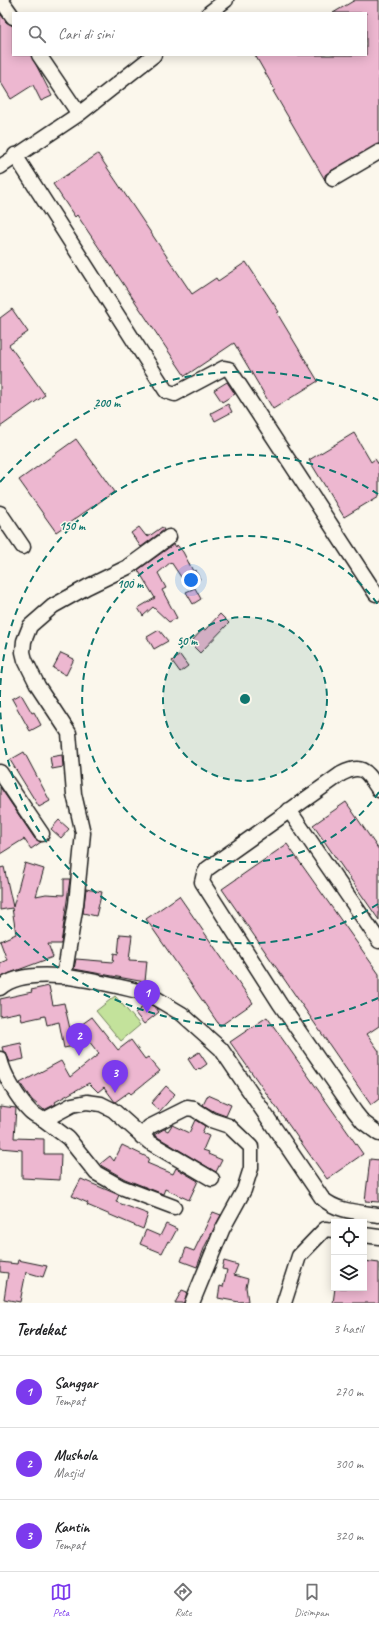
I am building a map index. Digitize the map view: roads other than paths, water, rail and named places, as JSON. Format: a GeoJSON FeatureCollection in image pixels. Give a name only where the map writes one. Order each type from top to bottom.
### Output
{"type":"FeatureCollection","features":[{"type":"Feature","properties":{"kind":"street"},"geometry":{"type":"LineString","coordinates":[[1,0],[12,16]]}},
{"type":"Feature","properties":{"kind":"street"},"geometry":{"type":"LineString","coordinates":[[210,12],[226,0]]}},
{"type":"Feature","properties":{"kind":"street"},"geometry":{"type":"LineString","coordinates":[[40,56],[78,114]]}},
{"type":"Feature","properties":{"kind":"street"},"geometry":{"type":"LineString","coordinates":[[0,167],[78,114],[153,56]]}},
{"type":"Feature","properties":{"kind":"street"},"geometry":{"type":"LineString","coordinates":[[333,179],[379,152]]}},
{"type":"Feature","properties":{"kind":"street"},"geometry":{"type":"LineString","coordinates":[[16,155],[166,391],[175,394],[224,368],[229,369],[376,594]]}},
{"type":"Feature","properties":{"kind":"street"},"geometry":{"type":"LineString","coordinates":[[0,513],[23,547]]}},
{"type":"Feature","properties":{"kind":"street"},"geometry":{"type":"LineString","coordinates":[[64,977],[76,904],[83,833],[74,794],[70,738],[65,727],[38,686],[25,660],[23,652],[24,641],[30,626],[53,606],[128,567],[169,537]]}},
{"type":"Feature","properties":{"kind":"street"},"geometry":{"type":"LineString","coordinates":[[379,790],[367,772],[363,770],[351,769],[341,774],[207,869],[202,882],[280,1004],[350,1106],[363,1122],[379,1134]]}},
{"type":"Feature","properties":{"kind":"street"},"geometry":{"type":"LineString","coordinates":[[0,772],[42,834]]}},
{"type":"Feature","properties":{"kind":"street"},"geometry":{"type":"LineString","coordinates":[[289,810],[379,941]]}},
{"type":"Feature","properties":{"kind":"street"},"geometry":{"type":"LineString","coordinates":[[0,988],[7,982],[31,976],[50,975],[147,993],[182,1014],[221,1049],[322,1198],[330,1205],[348,1216],[379,1215]]}},
{"type":"Feature","properties":{"kind":"street"},"geometry":{"type":"LineString","coordinates":[[0,1059],[18,1096],[31,1112],[68,1138],[96,1173],[121,1187],[174,1207]]}},
{"type":"Feature","properties":{"kind":"street"},"geometry":{"type":"LineString","coordinates":[[44,1120],[72,1105],[87,1102],[101,1104],[113,1110],[142,1137],[212,1179]]}},
{"type":"Feature","properties":{"kind":"street"},"geometry":{"type":"LineString","coordinates":[[142,1137],[149,1127],[187,1108],[194,1109],[211,1120],[229,1126],[251,1147],[251,1168],[244,1190],[222,1230],[192,1303]]}},
{"type":"Feature","properties":{"kind":"street"},"geometry":{"type":"LineString","coordinates":[[284,1303],[299,1256],[325,1229],[331,1230]]}},
{"type":"Feature","properties":{"kind":"street"},"geometry":{"type":"LineString","coordinates":[[367,1235],[379,1237]]}},
{"type":"Feature","properties":{"kind":"place","name":"Sanggar"},"geometry":{"type":"Point","coordinates":[147,1013]}},
{"type":"Feature","properties":{"kind":"place","name":"Mushola"},"geometry":{"type":"Point","coordinates":[79,1056]}},
{"type":"Feature","properties":{"kind":"place","name":"Kantin"},"geometry":{"type":"Point","coordinates":[115,1093]}}]}
